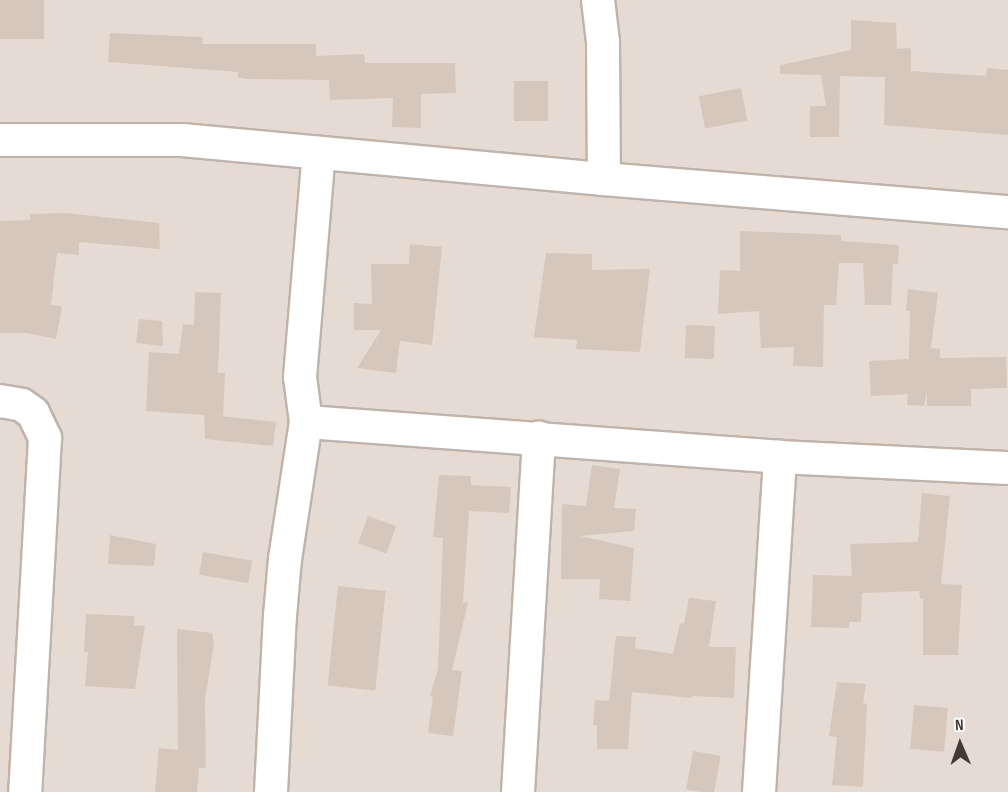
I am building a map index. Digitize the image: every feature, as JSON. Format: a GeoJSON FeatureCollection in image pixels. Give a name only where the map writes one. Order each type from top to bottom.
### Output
{"type":"FeatureCollection","features":[{"type":"Feature","properties":{"kind":"street"},"geometry":{"type":"LineString","coordinates":[[598,0],[603,42],[604,179]]}},
{"type":"Feature","properties":{"kind":"street"},"geometry":{"type":"LineString","coordinates":[[0,140],[182,140],[604,179],[1008,212]]}},
{"type":"Feature","properties":{"kind":"street"},"geometry":{"type":"LineString","coordinates":[[271,792],[280,616],[286,549],[306,422],[300,377],[319,153]]}},
{"type":"Feature","properties":{"kind":"street"},"geometry":{"type":"LineString","coordinates":[[0,401],[22,405],[33,413],[45,438],[25,792]]}},
{"type":"Feature","properties":{"kind":"street"},"geometry":{"type":"LineString","coordinates":[[306,422],[780,457],[1008,468]]}},
{"type":"Feature","properties":{"kind":"street"},"geometry":{"type":"LineString","coordinates":[[518,792],[539,438]]}},
{"type":"Feature","properties":{"kind":"street"},"geometry":{"type":"LineString","coordinates":[[759,792],[780,457]]}},
{"type":"Feature","properties":{"kind":"shaded area"},"geometry":{"type":"Polygon","coordinates":[[[0,0],[1008,0],[1008,792],[0,792],[0,0]]]}},
{"type":"Feature","properties":{"kind":"building"},"geometry":{"type":"Polygon","coordinates":[[[0,0],[44,0],[44,39],[0,39],[0,0]]]}},
{"type":"Feature","properties":{"kind":"building"},"geometry":{"type":"Polygon","coordinates":[[[851,20],[896,23],[897,49],[911,48],[911,71],[986,76],[987,68],[1008,70],[1008,135],[884,125],[885,77],[840,76],[839,137],[810,137],[810,106],[826,106],[821,75],[780,74],[780,65],[851,50],[851,20]]]}},
{"type":"Feature","properties":{"kind":"building"},"geometry":{"type":"Polygon","coordinates":[[[110,33],[203,37],[202,44],[316,44],[316,56],[364,54],[365,63],[455,63],[456,93],[421,94],[421,128],[392,127],[393,98],[330,100],[329,80],[246,79],[238,77],[238,72],[108,62],[110,33]]]}},
{"type":"Feature","properties":{"kind":"building"},"geometry":{"type":"Polygon","coordinates":[[[514,81],[548,81],[548,121],[514,121],[514,81]]]}},
{"type":"Feature","properties":{"kind":"building"},"geometry":{"type":"Polygon","coordinates":[[[741,88],[747,120],[705,129],[699,96],[741,88]]]}},
{"type":"Feature","properties":{"kind":"building"},"geometry":{"type":"Polygon","coordinates":[[[65,213],[159,223],[160,249],[79,242],[79,255],[57,253],[51,305],[62,306],[56,339],[27,333],[0,333],[0,221],[30,220],[30,214],[65,213]]]}},
{"type":"Feature","properties":{"kind":"building"},"geometry":{"type":"Polygon","coordinates":[[[740,231],[841,235],[841,241],[899,245],[898,264],[893,264],[891,305],[865,305],[863,263],[839,263],[836,305],[824,305],[823,367],[793,366],[794,347],[761,348],[759,311],[718,314],[720,270],[740,271],[740,231]]]}},
{"type":"Feature","properties":{"kind":"building"},"geometry":{"type":"Polygon","coordinates":[[[410,244],[442,247],[432,345],[400,341],[396,373],[357,368],[381,330],[354,330],[354,303],[372,304],[371,264],[409,264],[410,244]]]}},
{"type":"Feature","properties":{"kind":"building"},"geometry":{"type":"Polygon","coordinates":[[[546,253],[592,254],[592,270],[650,269],[640,352],[576,349],[577,340],[534,337],[546,253]]]}},
{"type":"Feature","properties":{"kind":"building"},"geometry":{"type":"Polygon","coordinates":[[[908,289],[938,293],[931,348],[940,349],[940,358],[1006,357],[1007,388],[971,389],[971,406],[927,406],[927,392],[924,406],[907,405],[908,394],[871,396],[869,361],[909,359],[910,311],[906,311],[908,289]]]}},
{"type":"Feature","properties":{"kind":"building"},"geometry":{"type":"Polygon","coordinates":[[[195,292],[221,293],[218,373],[225,373],[223,416],[211,415],[276,422],[273,446],[205,439],[204,415],[146,411],[149,352],[179,354],[183,324],[194,325],[195,292]]]}},
{"type":"Feature","properties":{"kind":"building"},"geometry":{"type":"Polygon","coordinates":[[[139,319],[162,321],[163,346],[136,343],[139,319]]]}},
{"type":"Feature","properties":{"kind":"building"},"geometry":{"type":"Polygon","coordinates":[[[686,325],[715,326],[714,359],[685,358],[686,325]]]}},
{"type":"Feature","properties":{"kind":"building"},"geometry":{"type":"Polygon","coordinates":[[[592,465],[620,469],[614,508],[636,509],[634,531],[580,536],[634,548],[630,601],[599,599],[600,579],[561,579],[562,504],[586,506],[592,465]]]}},
{"type":"Feature","properties":{"kind":"building"},"geometry":{"type":"Polygon","coordinates":[[[439,475],[471,476],[471,485],[511,487],[509,513],[469,511],[463,602],[468,603],[452,670],[462,671],[453,736],[428,733],[433,697],[430,696],[438,669],[443,538],[433,537],[439,475]]]}},
{"type":"Feature","properties":{"kind":"building"},"geometry":{"type":"Polygon","coordinates":[[[922,493],[950,496],[941,584],[962,585],[958,655],[923,655],[923,598],[920,599],[919,591],[862,593],[861,622],[849,622],[849,628],[811,627],[813,575],[852,576],[850,544],[918,542],[922,493]]]}},
{"type":"Feature","properties":{"kind":"building"},"geometry":{"type":"Polygon","coordinates":[[[368,516],[396,526],[386,554],[358,543],[368,516]]]}},
{"type":"Feature","properties":{"kind":"building"},"geometry":{"type":"Polygon","coordinates":[[[110,535],[156,544],[154,566],[108,564],[110,535]]]}},
{"type":"Feature","properties":{"kind":"building"},"geometry":{"type":"Polygon","coordinates":[[[203,552],[252,561],[248,583],[199,575],[203,552]]]}},
{"type":"Feature","properties":{"kind":"building"},"geometry":{"type":"Polygon","coordinates":[[[338,586],[386,591],[375,690],[328,685],[338,586]]]}},
{"type":"Feature","properties":{"kind":"building"},"geometry":{"type":"Polygon","coordinates":[[[689,598],[716,601],[709,647],[736,647],[734,698],[692,696],[692,698],[632,692],[628,749],[597,749],[597,725],[593,725],[595,700],[609,701],[616,636],[636,637],[635,648],[673,654],[680,623],[684,624],[689,598]]]}},
{"type":"Feature","properties":{"kind":"building"},"geometry":{"type":"Polygon","coordinates":[[[86,614],[134,616],[134,625],[145,626],[135,689],[85,686],[88,652],[84,652],[86,614]]]}},
{"type":"Feature","properties":{"kind":"building"},"geometry":{"type":"Polygon","coordinates":[[[177,629],[212,633],[214,643],[205,700],[206,768],[199,768],[197,792],[155,792],[159,748],[178,750],[177,629]]]}},
{"type":"Feature","properties":{"kind":"building"},"geometry":{"type":"Polygon","coordinates":[[[837,682],[866,684],[863,703],[867,704],[863,787],[832,785],[837,737],[829,736],[837,682]]]}},
{"type":"Feature","properties":{"kind":"building"},"geometry":{"type":"Polygon","coordinates":[[[914,705],[948,708],[944,752],[910,749],[914,705]]]}},
{"type":"Feature","properties":{"kind":"building"},"geometry":{"type":"Polygon","coordinates":[[[693,751],[721,756],[714,792],[686,789],[693,751]]]}}]}
